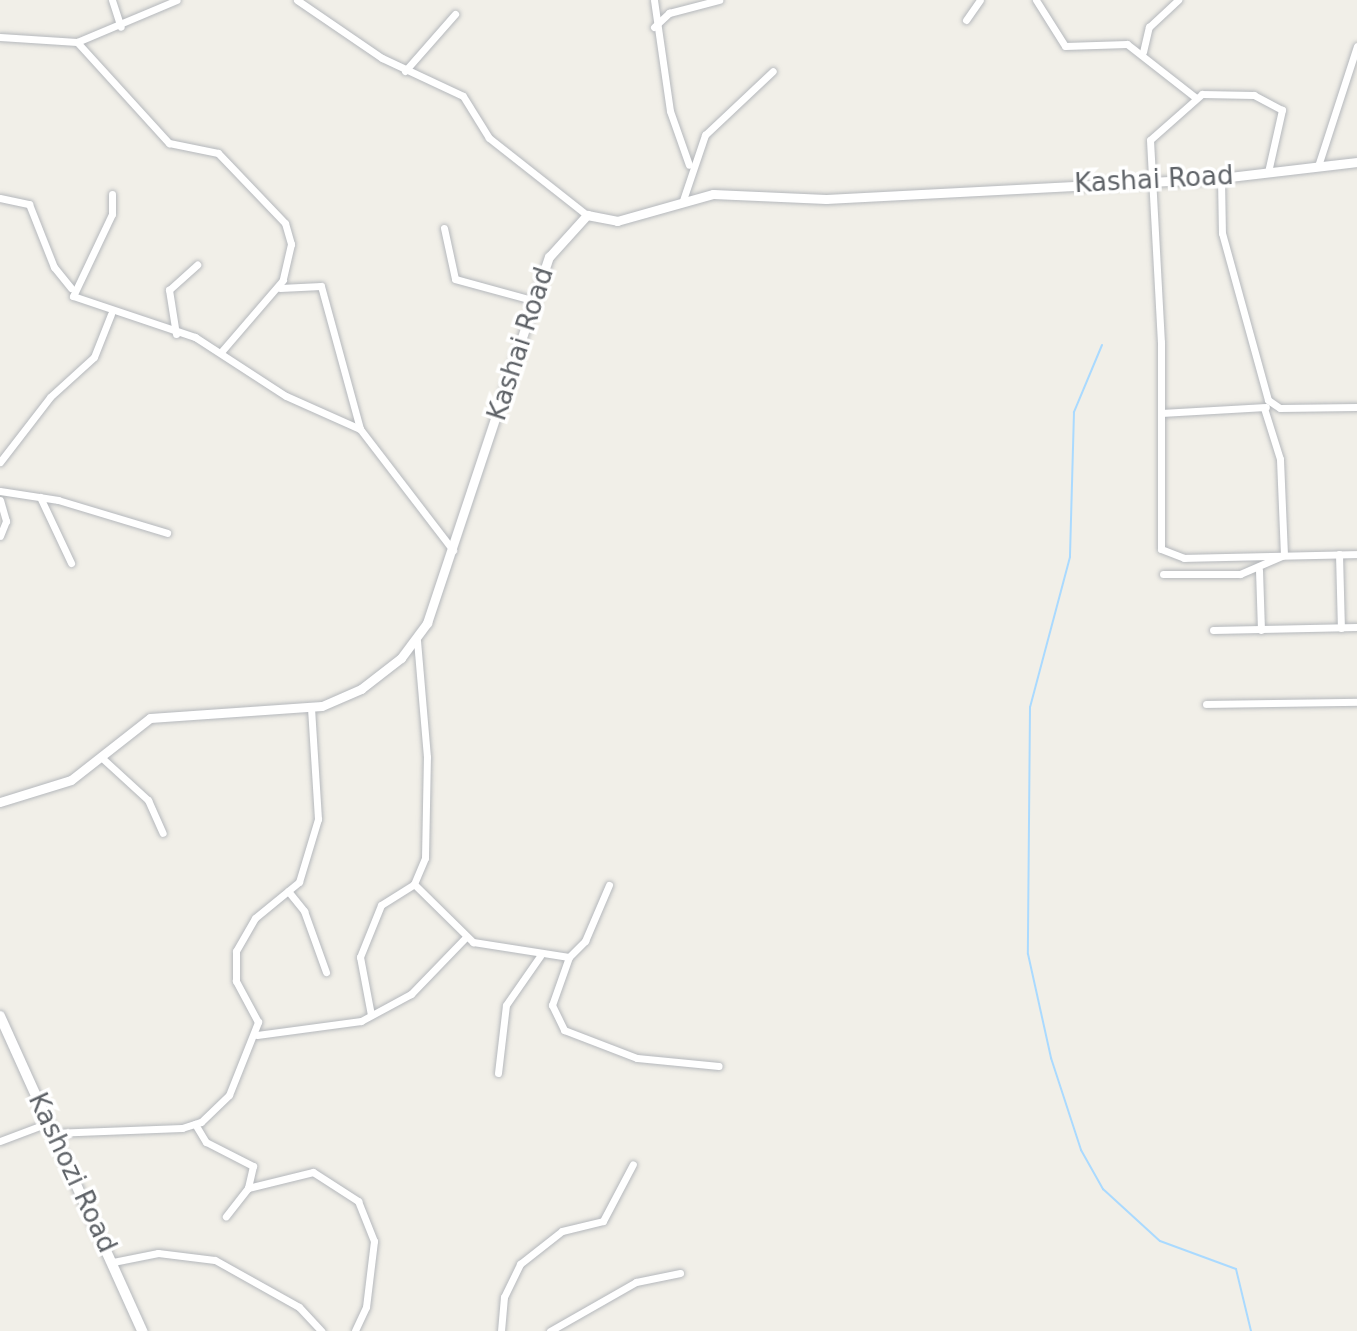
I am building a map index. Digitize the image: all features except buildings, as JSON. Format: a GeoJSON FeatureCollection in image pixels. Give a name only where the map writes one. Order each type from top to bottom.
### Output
{"type":"FeatureCollection","features":[{"type":"Feature","properties":{"kind":"main road","name":"Kashozi Road"},"geometry":{"type":"LineString","coordinates":[[1,1021],[142,1331]]}},
{"type":"Feature","properties":{"kind":"street"},"geometry":{"type":"LineString","coordinates":[[112,0],[121,27]]}},
{"type":"Feature","properties":{"kind":"street"},"geometry":{"type":"LineString","coordinates":[[0,37],[77,42],[121,27],[177,0]]}},
{"type":"Feature","properties":{"kind":"street"},"geometry":{"type":"LineString","coordinates":[[297,0],[405,71],[463,96],[489,138],[587,215]]}},
{"type":"Feature","properties":{"kind":"street"},"geometry":{"type":"LineString","coordinates":[[654,0],[654,27],[689,165]]}},
{"type":"Feature","properties":{"kind":"street"},"geometry":{"type":"LineString","coordinates":[[654,27],[669,13],[719,0]]}},
{"type":"Feature","properties":{"kind":"street"},"geometry":{"type":"LineString","coordinates":[[966,20],[980,0]]}},
{"type":"Feature","properties":{"kind":"street"},"geometry":{"type":"LineString","coordinates":[[1036,0],[1065,46],[1117,40],[1143,52],[1196,98]]}},
{"type":"Feature","properties":{"kind":"street"},"geometry":{"type":"LineString","coordinates":[[1143,52],[1149,27],[1178,0]]}},
{"type":"Feature","properties":{"kind":"street"},"geometry":{"type":"LineString","coordinates":[[405,71],[455,14]]}},
{"type":"Feature","properties":{"kind":"street"},"geometry":{"type":"LineString","coordinates":[[77,42],[169,143],[218,153],[269,201],[291,244],[278,288],[221,352]]}},
{"type":"Feature","properties":{"kind":"street"},"geometry":{"type":"LineString","coordinates":[[1318,166],[1357,46]]}},
{"type":"Feature","properties":{"kind":"street"},"geometry":{"type":"LineString","coordinates":[[683,200],[689,165],[720,116],[773,71]]}},
{"type":"Feature","properties":{"kind":"street"},"geometry":{"type":"LineString","coordinates":[[1268,172],[1282,110],[1236,90],[1196,98],[1150,140],[1161,413],[1161,549],[1184,558],[1357,554]]}},
{"type":"Feature","properties":{"kind":"street","name":"Kashai Road"},"geometry":{"type":"LineString","coordinates":[[0,802],[71,780],[150,718],[311,709],[361,689],[417,640],[453,550],[549,257],[587,215],[617,221],[683,200],[1221,178],[1357,162]]}},
{"type":"Feature","properties":{"kind":"street"},"geometry":{"type":"LineString","coordinates":[[1221,178],[1222,233],[1280,459],[1284,555]]}},
{"type":"Feature","properties":{"kind":"street"},"geometry":{"type":"LineString","coordinates":[[71,288],[107,228],[112,194]]}},
{"type":"Feature","properties":{"kind":"street"},"geometry":{"type":"LineString","coordinates":[[0,198],[29,204],[54,267],[76,299],[221,352],[286,396],[360,429]]}},
{"type":"Feature","properties":{"kind":"street"},"geometry":{"type":"LineString","coordinates":[[444,228],[455,279],[536,301]]}},
{"type":"Feature","properties":{"kind":"street"},"geometry":{"type":"LineString","coordinates":[[176,334],[169,290],[197,265]]}},
{"type":"Feature","properties":{"kind":"street"},"geometry":{"type":"LineString","coordinates":[[278,288],[321,286],[327,329],[360,429],[453,550]]}},
{"type":"Feature","properties":{"kind":"street"},"geometry":{"type":"LineString","coordinates":[[0,461],[94,357],[111,314]]}},
{"type":"Feature","properties":{"kind":"street"},"geometry":{"type":"LineString","coordinates":[[1161,413],[1268,407],[1357,407]]}},
{"type":"Feature","properties":{"kind":"street"},"geometry":{"type":"LineString","coordinates":[[0,491],[40,497],[167,533]]}},
{"type":"Feature","properties":{"kind":"street"},"geometry":{"type":"LineString","coordinates":[[40,497],[71,563]]}},
{"type":"Feature","properties":{"kind":"street"},"geometry":{"type":"LineString","coordinates":[[0,500],[0,536]]}},
{"type":"Feature","properties":{"kind":"street"},"geometry":{"type":"LineString","coordinates":[[1339,554],[1341,628]]}},
{"type":"Feature","properties":{"kind":"street"},"geometry":{"type":"LineString","coordinates":[[1163,574],[1259,570],[1284,555]]}},
{"type":"Feature","properties":{"kind":"street"},"geometry":{"type":"LineString","coordinates":[[1259,570],[1261,630]]}},
{"type":"Feature","properties":{"kind":"street"},"geometry":{"type":"LineString","coordinates":[[1213,630],[1357,627]]}},
{"type":"Feature","properties":{"kind":"street"},"geometry":{"type":"LineString","coordinates":[[371,1015],[360,957],[381,905],[414,884],[425,858],[427,801],[417,640]]}},
{"type":"Feature","properties":{"kind":"street"},"geometry":{"type":"LineString","coordinates":[[1206,704],[1357,702]]}},
{"type":"Feature","properties":{"kind":"street"},"geometry":{"type":"LineString","coordinates":[[0,1141],[50,1128],[195,1124],[229,1095],[257,1035],[256,1014],[235,975],[236,951],[246,928],[299,882],[320,809],[311,709]]}},
{"type":"Feature","properties":{"kind":"street"},"geometry":{"type":"LineString","coordinates":[[101,757],[148,800],[163,833]]}},
{"type":"Feature","properties":{"kind":"street"},"geometry":{"type":"LineString","coordinates":[[414,884],[465,938],[540,956],[569,957]]}},
{"type":"Feature","properties":{"kind":"street"},"geometry":{"type":"LineString","coordinates":[[609,885],[585,941],[569,957],[552,1005],[564,1030],[637,1058],[719,1066]]}},
{"type":"Feature","properties":{"kind":"street"},"geometry":{"type":"LineString","coordinates":[[288,891],[304,911],[326,972]]}},
{"type":"Feature","properties":{"kind":"street"},"geometry":{"type":"LineString","coordinates":[[257,1035],[371,1015],[411,994],[438,957],[465,938]]}},
{"type":"Feature","properties":{"kind":"street"},"geometry":{"type":"LineString","coordinates":[[498,1073],[506,1005],[540,956]]}},
{"type":"Feature","properties":{"kind":"street"},"geometry":{"type":"LineString","coordinates":[[195,1124],[206,1142],[250,1162],[248,1188],[226,1216]]}},
{"type":"Feature","properties":{"kind":"street"},"geometry":{"type":"LineString","coordinates":[[501,1331],[504,1297],[520,1264],[562,1231],[603,1221],[633,1164]]}},
{"type":"Feature","properties":{"kind":"street"},"geometry":{"type":"LineString","coordinates":[[248,1188],[313,1172],[358,1201],[374,1241],[366,1307],[355,1331]]}},
{"type":"Feature","properties":{"kind":"street"},"geometry":{"type":"LineString","coordinates":[[113,1262],[158,1253],[215,1260],[299,1307],[321,1331]]}},
{"type":"Feature","properties":{"kind":"street"},"geometry":{"type":"LineString","coordinates":[[550,1331],[636,1282],[680,1273]]}},
{"type":"Feature","properties":{"kind":"waterway"},"geometry":{"type":"LineString","coordinates":[[1102,345],[1074,412],[1070,557],[1030,707],[1028,954],[1051,1058],[1081,1150],[1103,1189],[1160,1241],[1236,1269],[1251,1331]]}}]}
